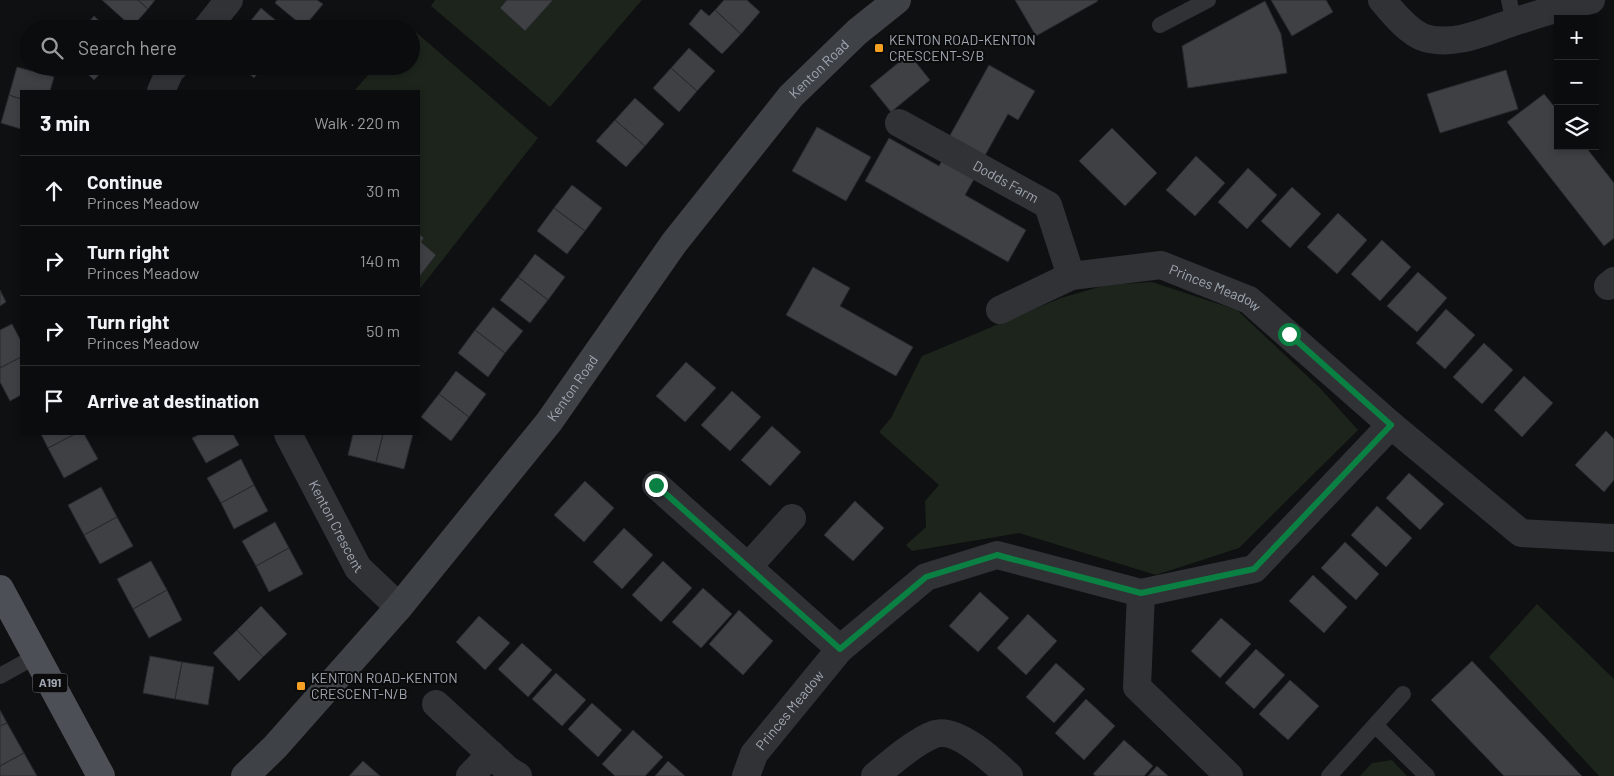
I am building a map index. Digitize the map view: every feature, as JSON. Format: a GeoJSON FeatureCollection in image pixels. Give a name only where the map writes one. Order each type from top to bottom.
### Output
{"type":"FeatureCollection","features":[{"type":"Feature","properties":{"kind":"main road","name":"A191"},"geometry":{"type":"LineString","coordinates":[[0,589],[100,776]]}},
{"type":"Feature","properties":{"kind":"street"},"geometry":{"type":"LineString","coordinates":[[213,20],[229,0]]}},
{"type":"Feature","properties":{"kind":"street","name":"Kenton Road"},"geometry":{"type":"LineString","coordinates":[[245,776],[274,747],[399,607],[549,422],[674,243],[791,96],[857,32],[897,0]]}},
{"type":"Feature","properties":{"kind":"street"},"geometry":{"type":"LineString","coordinates":[[1382,0],[1399,21],[1423,38],[1444,40],[1468,37],[1512,11],[1591,0]]}},
{"type":"Feature","properties":{"kind":"street"},"geometry":{"type":"LineString","coordinates":[[162,90],[169,75]]}},
{"type":"Feature","properties":{"kind":"street","name":"Dodds Farm"},"geometry":{"type":"LineString","coordinates":[[899,123],[1048,205],[1071,276]]}},
{"type":"Feature","properties":{"kind":"street","name":"Princes Meadow"},"geometry":{"type":"LineString","coordinates":[[1000,310],[1071,276],[1162,265],[1249,300],[1391,425],[1521,533],[1614,538]]}},
{"type":"Feature","properties":{"kind":"street","name":"Princes Meadow"},"geometry":{"type":"LineString","coordinates":[[746,776],[754,754],[840,649],[926,577],[997,555],[1141,593],[1254,569],[1391,425]]}},
{"type":"Feature","properties":{"kind":"street","name":"Kenton Crescent"},"geometry":{"type":"LineString","coordinates":[[289,435],[358,568],[399,607]]}},
{"type":"Feature","properties":{"kind":"street"},"geometry":{"type":"LineString","coordinates":[[656,485],[840,649]]}},
{"type":"Feature","properties":{"kind":"street"},"geometry":{"type":"LineString","coordinates":[[748,567],[792,518]]}},
{"type":"Feature","properties":{"kind":"street"},"geometry":{"type":"LineString","coordinates":[[1141,593],[1137,688],[1229,776]]}},
{"type":"Feature","properties":{"kind":"street"},"geometry":{"type":"LineString","coordinates":[[436,704],[508,770],[518,776]]}},
{"type":"Feature","properties":{"kind":"street"},"geometry":{"type":"LineString","coordinates":[[875,776],[889,763],[918,743],[935,734],[947,733],[992,759],[1009,776]]}},
{"type":"Feature","properties":{"kind":"street"},"geometry":{"type":"LineString","coordinates":[[470,776],[491,754]]}},
{"type":"Feature","properties":{"kind":"lane"},"geometry":{"type":"LineString","coordinates":[[1160,25],[1208,0]]}},
{"type":"Feature","properties":{"kind":"lane"},"geometry":{"type":"LineString","coordinates":[[0,676],[36,656]]}},
{"type":"Feature","properties":{"kind":"lane"},"geometry":{"type":"LineString","coordinates":[[1330,776],[1403,694]]}},
{"type":"Feature","properties":{"kind":"lane"},"geometry":{"type":"LineString","coordinates":[[1376,726],[1427,776]]}},
{"type":"Feature","properties":{"kind":"shaded area"},"geometry":{"type":"Polygon","coordinates":[[[435,0],[642,0],[550,107],[431,6],[435,0]]]}},
{"type":"Feature","properties":{"kind":"shaded area"},"geometry":{"type":"Polygon","coordinates":[[[420,36],[538,138],[420,289],[420,90],[355,90],[368,75],[420,75],[420,36]]]}},
{"type":"Feature","properties":{"kind":"shaded area"},"geometry":{"type":"Polygon","coordinates":[[[1152,282],[1237,310],[1320,388],[1358,430],[1239,548],[1156,575],[1019,533],[912,551],[906,545],[926,527],[925,501],[939,485],[879,432],[891,418],[922,356],[1061,298],[1106,285],[1152,282]]]}},
{"type":"Feature","properties":{"kind":"shaded area"},"geometry":{"type":"Polygon","coordinates":[[[1537,604],[1614,679],[1614,776],[1599,776],[1489,657],[1537,604]]]}},
{"type":"Feature","properties":{"kind":"shaded area"},"geometry":{"type":"Polygon","coordinates":[[[1392,760],[1407,776],[1360,776],[1372,763],[1392,760]]]}},
{"type":"Feature","properties":{"kind":"building"},"geometry":{"type":"Polygon","coordinates":[[[102,0],[138,0],[148,9],[138,20],[124,20],[102,0]]]}},
{"type":"Feature","properties":{"kind":"building"},"geometry":{"type":"Polygon","coordinates":[[[138,0],[155,0],[148,9],[138,0]]]}},
{"type":"Feature","properties":{"kind":"building"},"geometry":{"type":"Polygon","coordinates":[[[277,0],[317,0],[323,4],[310,20],[296,20],[275,3],[277,0]]]}},
{"type":"Feature","properties":{"kind":"building"},"geometry":{"type":"Polygon","coordinates":[[[507,0],[553,0],[525,31],[500,8],[507,0]]]}},
{"type":"Feature","properties":{"kind":"building"},"geometry":{"type":"Polygon","coordinates":[[[724,0],[747,0],[760,12],[741,34],[715,10],[724,0]]]}},
{"type":"Feature","properties":{"kind":"building"},"geometry":{"type":"Polygon","coordinates":[[[1015,0],[1097,0],[1098,1],[1036,36],[1015,0]]]}},
{"type":"Feature","properties":{"kind":"building"},"geometry":{"type":"Polygon","coordinates":[[[1271,0],[1326,0],[1333,12],[1292,36],[1271,0]]]}},
{"type":"Feature","properties":{"kind":"building"},"geometry":{"type":"Polygon","coordinates":[[[1265,1],[1281,34],[1287,73],[1188,88],[1182,46],[1265,1]]]}},
{"type":"Feature","properties":{"kind":"building"},"geometry":{"type":"Polygon","coordinates":[[[261,8],[275,20],[251,20],[261,8]]]}},
{"type":"Feature","properties":{"kind":"building"},"geometry":{"type":"Polygon","coordinates":[[[701,9],[709,16],[715,10],[741,34],[722,54],[689,24],[701,9]]]}},
{"type":"Feature","properties":{"kind":"building"},"geometry":{"type":"Polygon","coordinates":[[[689,48],[715,71],[697,91],[671,68],[689,48]]]}},
{"type":"Feature","properties":{"kind":"building"},"geometry":{"type":"Polygon","coordinates":[[[909,54],[930,80],[891,112],[870,86],[909,54]]]}},
{"type":"Feature","properties":{"kind":"building"},"geometry":{"type":"Polygon","coordinates":[[[989,65],[1035,91],[1018,120],[1008,114],[983,159],[948,139],[989,65]]]}},
{"type":"Feature","properties":{"kind":"building"},"geometry":{"type":"Polygon","coordinates":[[[17,67],[20,68],[20,75],[47,75],[54,77],[50,90],[20,90],[20,99],[9,95],[17,67]]]}},
{"type":"Feature","properties":{"kind":"building"},"geometry":{"type":"Polygon","coordinates":[[[671,68],[697,91],[679,112],[653,88],[671,68]]]}},
{"type":"Feature","properties":{"kind":"building"},"geometry":{"type":"Polygon","coordinates":[[[1506,70],[1518,109],[1440,133],[1427,94],[1506,70]]]}},
{"type":"Feature","properties":{"kind":"building"},"geometry":{"type":"Polygon","coordinates":[[[89,75],[99,75],[94,80],[89,75]]]}},
{"type":"Feature","properties":{"kind":"building"},"geometry":{"type":"Polygon","coordinates":[[[1544,94],[1554,106],[1554,150],[1588,150],[1614,183],[1614,238],[1604,246],[1507,122],[1544,94]]]}},
{"type":"Feature","properties":{"kind":"building"},"geometry":{"type":"Polygon","coordinates":[[[9,95],[20,99],[20,129],[1,123],[9,95]]]}},
{"type":"Feature","properties":{"kind":"building"},"geometry":{"type":"Polygon","coordinates":[[[635,98],[664,124],[645,146],[615,120],[635,98]]]}},
{"type":"Feature","properties":{"kind":"building"},"geometry":{"type":"Polygon","coordinates":[[[615,120],[645,146],[626,167],[596,141],[615,120]]]}},
{"type":"Feature","properties":{"kind":"building"},"geometry":{"type":"Polygon","coordinates":[[[817,127],[871,157],[846,201],[792,171],[817,127]]]}},
{"type":"Feature","properties":{"kind":"building"},"geometry":{"type":"Polygon","coordinates":[[[1112,128],[1157,173],[1125,206],[1079,161],[1112,128]]]}},
{"type":"Feature","properties":{"kind":"building"},"geometry":{"type":"Polygon","coordinates":[[[889,138],[939,166],[946,154],[978,172],[965,195],[1026,230],[1008,262],[865,181],[889,138]]]}},
{"type":"Feature","properties":{"kind":"building"},"geometry":{"type":"Polygon","coordinates":[[[1196,156],[1225,183],[1195,216],[1166,190],[1196,156]]]}},
{"type":"Feature","properties":{"kind":"building"},"geometry":{"type":"Polygon","coordinates":[[[1248,168],[1277,195],[1247,229],[1218,202],[1248,168]]]}},
{"type":"Feature","properties":{"kind":"building"},"geometry":{"type":"Polygon","coordinates":[[[572,185],[602,208],[585,231],[554,208],[572,185]]]}},
{"type":"Feature","properties":{"kind":"building"},"geometry":{"type":"Polygon","coordinates":[[[1292,187],[1321,214],[1290,248],[1261,221],[1292,187]]]}},
{"type":"Feature","properties":{"kind":"building"},"geometry":{"type":"Polygon","coordinates":[[[554,208],[585,231],[567,254],[537,231],[554,208]]]}},
{"type":"Feature","properties":{"kind":"building"},"geometry":{"type":"Polygon","coordinates":[[[1338,213],[1367,240],[1337,274],[1307,247],[1338,213]]]}},
{"type":"Feature","properties":{"kind":"building"},"geometry":{"type":"Polygon","coordinates":[[[420,235],[424,238],[421,242],[436,255],[420,276],[420,235]]]}},
{"type":"Feature","properties":{"kind":"building"},"geometry":{"type":"Polygon","coordinates":[[[1382,240],[1411,267],[1380,301],[1351,274],[1382,240]]]}},
{"type":"Feature","properties":{"kind":"building"},"geometry":{"type":"Polygon","coordinates":[[[535,254],[565,277],[548,300],[518,277],[535,254]]]}},
{"type":"Feature","properties":{"kind":"building"},"geometry":{"type":"Polygon","coordinates":[[[813,267],[850,288],[840,306],[913,347],[896,376],[786,315],[813,267]]]}},
{"type":"Feature","properties":{"kind":"building"},"geometry":{"type":"Polygon","coordinates":[[[1418,272],[1447,298],[1417,332],[1387,306],[1418,272]]]}},
{"type":"Feature","properties":{"kind":"building"},"geometry":{"type":"Polygon","coordinates":[[[518,277],[548,300],[530,323],[500,300],[518,277]]]}},
{"type":"Feature","properties":{"kind":"building"},"geometry":{"type":"Polygon","coordinates":[[[0,290],[6,302],[0,306],[0,290]]]}},
{"type":"Feature","properties":{"kind":"building"},"geometry":{"type":"Polygon","coordinates":[[[493,307],[523,331],[505,353],[475,330],[493,307]]]}},
{"type":"Feature","properties":{"kind":"building"},"geometry":{"type":"Polygon","coordinates":[[[1446,309],[1475,335],[1445,369],[1416,343],[1446,309]]]}},
{"type":"Feature","properties":{"kind":"building"},"geometry":{"type":"Polygon","coordinates":[[[12,324],[20,339],[20,358],[0,368],[0,330],[12,324]]]}},
{"type":"Feature","properties":{"kind":"building"},"geometry":{"type":"Polygon","coordinates":[[[475,330],[505,353],[488,377],[458,353],[475,330]]]}},
{"type":"Feature","properties":{"kind":"building"},"geometry":{"type":"Polygon","coordinates":[[[1484,343],[1513,370],[1482,404],[1453,377],[1484,343]]]}},
{"type":"Feature","properties":{"kind":"building"},"geometry":{"type":"Polygon","coordinates":[[[20,358],[20,396],[10,401],[0,382],[0,368],[20,358]]]}},
{"type":"Feature","properties":{"kind":"building"},"geometry":{"type":"Polygon","coordinates":[[[686,362],[716,388],[685,422],[656,396],[686,362]]]}},
{"type":"Feature","properties":{"kind":"building"},"geometry":{"type":"Polygon","coordinates":[[[456,371],[486,394],[469,417],[439,394],[456,371]]]}},
{"type":"Feature","properties":{"kind":"building"},"geometry":{"type":"Polygon","coordinates":[[[1524,376],[1553,403],[1522,437],[1494,410],[1524,376]]]}},
{"type":"Feature","properties":{"kind":"building"},"geometry":{"type":"Polygon","coordinates":[[[732,391],[761,417],[730,451],[701,425],[732,391]]]}},
{"type":"Feature","properties":{"kind":"building"},"geometry":{"type":"Polygon","coordinates":[[[439,394],[469,417],[451,441],[421,417],[439,394]]]}},
{"type":"Feature","properties":{"kind":"building"},"geometry":{"type":"Polygon","coordinates":[[[772,426],[801,452],[770,486],[741,460],[772,426]]]}},
{"type":"Feature","properties":{"kind":"building"},"geometry":{"type":"Polygon","coordinates":[[[1606,431],[1614,439],[1614,480],[1604,492],[1575,465],[1606,431]]]}},
{"type":"Feature","properties":{"kind":"building"},"geometry":{"type":"Polygon","coordinates":[[[42,435],[73,435],[48,448],[42,435]]]}},
{"type":"Feature","properties":{"kind":"building"},"geometry":{"type":"Polygon","coordinates":[[[73,435],[85,435],[98,459],[64,478],[48,448],[73,435]]]}},
{"type":"Feature","properties":{"kind":"building"},"geometry":{"type":"Polygon","coordinates":[[[198,435],[234,435],[239,445],[206,463],[192,438],[198,435]]]}},
{"type":"Feature","properties":{"kind":"building"},"geometry":{"type":"Polygon","coordinates":[[[353,435],[383,435],[376,462],[348,455],[353,435]]]}},
{"type":"Feature","properties":{"kind":"building"},"geometry":{"type":"Polygon","coordinates":[[[383,435],[413,435],[404,469],[376,462],[383,435]]]}},
{"type":"Feature","properties":{"kind":"building"},"geometry":{"type":"Polygon","coordinates":[[[241,459],[254,485],[221,503],[207,478],[241,459]]]}},
{"type":"Feature","properties":{"kind":"building"},"geometry":{"type":"Polygon","coordinates":[[[1409,473],[1444,504],[1420,530],[1386,498],[1409,473]]]}},
{"type":"Feature","properties":{"kind":"building"},"geometry":{"type":"Polygon","coordinates":[[[585,481],[614,508],[584,542],[554,515],[585,481]]]}},
{"type":"Feature","properties":{"kind":"building"},"geometry":{"type":"Polygon","coordinates":[[[254,485],[268,511],[234,529],[221,503],[254,485]]]}},
{"type":"Feature","properties":{"kind":"building"},"geometry":{"type":"Polygon","coordinates":[[[101,487],[117,517],[84,535],[68,505],[101,487]]]}},
{"type":"Feature","properties":{"kind":"building"},"geometry":{"type":"Polygon","coordinates":[[[855,501],[884,528],[853,561],[824,535],[855,501]]]}},
{"type":"Feature","properties":{"kind":"building"},"geometry":{"type":"Polygon","coordinates":[[[1377,506],[1412,538],[1386,567],[1351,535],[1377,506]]]}},
{"type":"Feature","properties":{"kind":"building"},"geometry":{"type":"Polygon","coordinates":[[[117,517],[133,546],[100,564],[84,535],[117,517]]]}},
{"type":"Feature","properties":{"kind":"building"},"geometry":{"type":"Polygon","coordinates":[[[275,522],[289,548],[256,566],[242,541],[275,522]]]}},
{"type":"Feature","properties":{"kind":"building"},"geometry":{"type":"Polygon","coordinates":[[[624,528],[653,555],[622,589],[593,562],[624,528]]]}},
{"type":"Feature","properties":{"kind":"building"},"geometry":{"type":"Polygon","coordinates":[[[1345,542],[1379,574],[1356,600],[1321,568],[1345,542]]]}},
{"type":"Feature","properties":{"kind":"building"},"geometry":{"type":"Polygon","coordinates":[[[289,548],[303,574],[269,592],[256,566],[289,548]]]}},
{"type":"Feature","properties":{"kind":"building"},"geometry":{"type":"Polygon","coordinates":[[[151,561],[167,590],[133,609],[117,579],[151,561]]]}},
{"type":"Feature","properties":{"kind":"building"},"geometry":{"type":"Polygon","coordinates":[[[663,561],[692,588],[661,622],[632,595],[663,561]]]}},
{"type":"Feature","properties":{"kind":"building"},"geometry":{"type":"Polygon","coordinates":[[[1313,575],[1347,607],[1324,633],[1289,601],[1313,575]]]}},
{"type":"Feature","properties":{"kind":"building"},"geometry":{"type":"Polygon","coordinates":[[[703,588],[732,614],[701,648],[672,622],[703,588]]]}},
{"type":"Feature","properties":{"kind":"building"},"geometry":{"type":"Polygon","coordinates":[[[167,590],[182,620],[149,638],[133,609],[167,590]]]}},
{"type":"Feature","properties":{"kind":"building"},"geometry":{"type":"Polygon","coordinates":[[[980,592],[1009,618],[978,652],[949,626],[980,592]]]}},
{"type":"Feature","properties":{"kind":"building"},"geometry":{"type":"Polygon","coordinates":[[[261,606],[287,634],[263,657],[237,630],[261,606]]]}},
{"type":"Feature","properties":{"kind":"building"},"geometry":{"type":"Polygon","coordinates":[[[739,610],[773,641],[743,675],[709,644],[739,610]]]}},
{"type":"Feature","properties":{"kind":"building"},"geometry":{"type":"Polygon","coordinates":[[[1028,614],[1057,641],[1026,675],[997,648],[1028,614]]]}},
{"type":"Feature","properties":{"kind":"building"},"geometry":{"type":"Polygon","coordinates":[[[479,616],[510,643],[485,670],[456,642],[479,616]]]}},
{"type":"Feature","properties":{"kind":"building"},"geometry":{"type":"Polygon","coordinates":[[[1221,618],[1251,644],[1220,678],[1191,651],[1221,618]]]}},
{"type":"Feature","properties":{"kind":"building"},"geometry":{"type":"Polygon","coordinates":[[[237,630],[263,657],[239,681],[213,653],[237,630]]]}},
{"type":"Feature","properties":{"kind":"building"},"geometry":{"type":"Polygon","coordinates":[[[522,643],[552,670],[528,697],[498,669],[522,643]]]}},
{"type":"Feature","properties":{"kind":"building"},"geometry":{"type":"Polygon","coordinates":[[[1256,649],[1285,675],[1254,709],[1225,683],[1256,649]]]}},
{"type":"Feature","properties":{"kind":"building"},"geometry":{"type":"Polygon","coordinates":[[[150,656],[182,662],[175,699],[143,693],[150,656]]]}},
{"type":"Feature","properties":{"kind":"building"},"geometry":{"type":"Polygon","coordinates":[[[1472,661],[1582,776],[1504,776],[1431,700],[1472,661]]]}},
{"type":"Feature","properties":{"kind":"building"},"geometry":{"type":"Polygon","coordinates":[[[182,662],[214,667],[208,705],[175,699],[182,662]]]}},
{"type":"Feature","properties":{"kind":"building"},"geometry":{"type":"Polygon","coordinates":[[[1056,663],[1085,689],[1054,723],[1026,697],[1056,663]]]}},
{"type":"Feature","properties":{"kind":"building"},"geometry":{"type":"Polygon","coordinates":[[[556,673],[586,700],[562,726],[532,699],[556,673]]]}},
{"type":"Feature","properties":{"kind":"building"},"geometry":{"type":"Polygon","coordinates":[[[1290,680],[1319,706],[1288,740],[1259,714],[1290,680]]]}},
{"type":"Feature","properties":{"kind":"building"},"geometry":{"type":"Polygon","coordinates":[[[1086,699],[1115,726],[1084,760],[1055,733],[1086,699]]]}},
{"type":"Feature","properties":{"kind":"building"},"geometry":{"type":"Polygon","coordinates":[[[592,703],[622,730],[598,757],[568,729],[592,703]]]}},
{"type":"Feature","properties":{"kind":"building"},"geometry":{"type":"Polygon","coordinates":[[[0,710],[7,723],[0,726],[0,710]]]}},
{"type":"Feature","properties":{"kind":"building"},"geometry":{"type":"Polygon","coordinates":[[[7,723],[24,753],[0,766],[0,726],[7,723]]]}},
{"type":"Feature","properties":{"kind":"building"},"geometry":{"type":"Polygon","coordinates":[[[633,730],[663,757],[645,776],[615,776],[602,764],[633,730]]]}},
{"type":"Feature","properties":{"kind":"building"},"geometry":{"type":"Polygon","coordinates":[[[1124,740],[1153,766],[1144,776],[1096,776],[1093,774],[1124,740]]]}},
{"type":"Feature","properties":{"kind":"building"},"geometry":{"type":"Polygon","coordinates":[[[24,753],[37,776],[0,776],[0,766],[24,753]]]}},
{"type":"Feature","properties":{"kind":"building"},"geometry":{"type":"Polygon","coordinates":[[[363,761],[380,776],[349,776],[363,761]]]}},
{"type":"Feature","properties":{"kind":"building"},"geometry":{"type":"Polygon","coordinates":[[[668,761],[685,776],[655,776],[668,761]]]}},
{"type":"Feature","properties":{"kind":"building"},"geometry":{"type":"Polygon","coordinates":[[[1157,766],[1168,776],[1148,776],[1157,766]]]}},
{"type":"Feature","properties":{"kind":"place","name":"KENTON ROAD-KENTON CRESCENT-S/B"},"geometry":{"type":"Point","coordinates":[879,48]}},
{"type":"Feature","properties":{"kind":"place","name":"KENTON ROAD-KENTON CRESCENT-N/B"},"geometry":{"type":"Point","coordinates":[301,686]}},
{"type":"Feature","properties":{"kind":"route"},"geometry":{"type":"LineString","coordinates":[[656,485],[840,649],[926,577],[997,555],[1141,593],[1254,569],[1391,425],[1289,334]]}}]}
